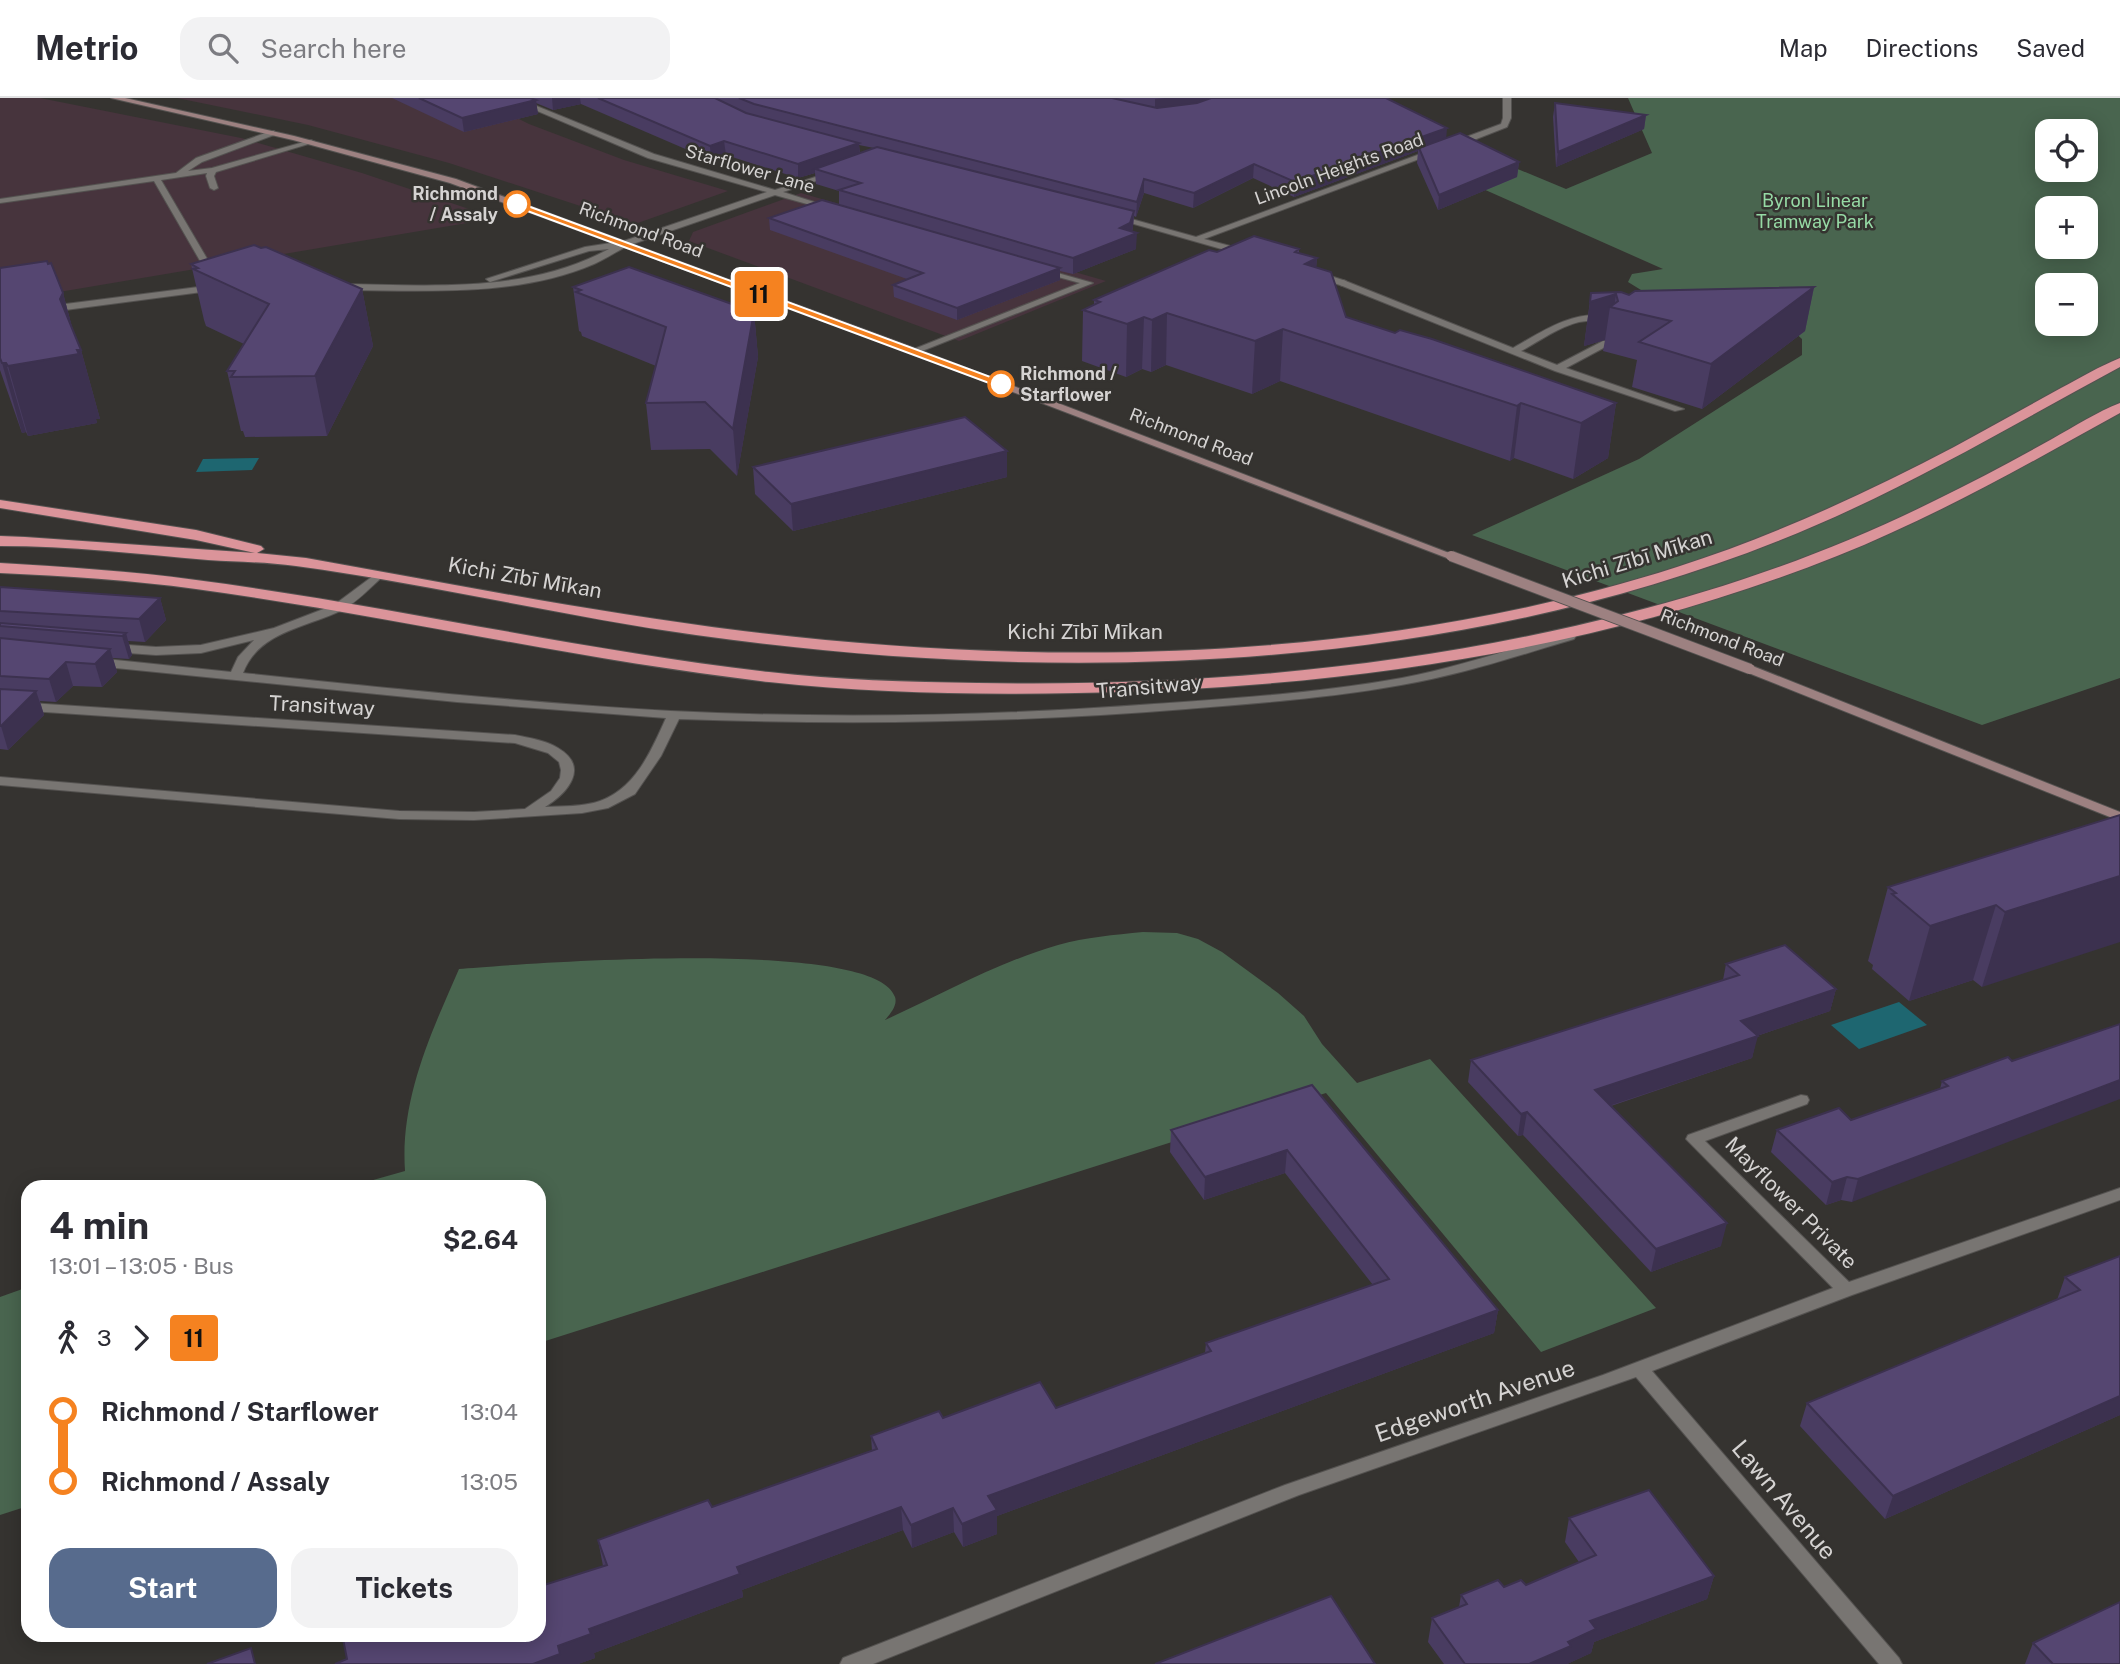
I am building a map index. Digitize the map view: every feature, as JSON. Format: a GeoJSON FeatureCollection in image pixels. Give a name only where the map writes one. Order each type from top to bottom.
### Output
{"type":"FeatureCollection","features":[{"type":"Feature","properties":{"kind":"highway","name":"Kichi Zībī Mīkan"},"geometry":{"type":"LineString","coordinates":[[0,541],[106,545],[301,562],[691,629],[889,650],[1037,656],[1253,652],[1376,640],[1485,622],[1589,600],[1726,556],[1813,521],[1889,485],[2120,362]]}},
{"type":"Feature","properties":{"kind":"highway"},"geometry":{"type":"LineString","coordinates":[[0,568],[124,575],[341,606],[573,648],[770,677],[921,688],[1105,688],[1257,681],[1454,656],[1618,621],[1755,580],[1874,535],[1959,496],[2120,407]]}},
{"type":"Feature","properties":{"kind":"highway"},"geometry":{"type":"LineString","coordinates":[[0,503],[196,535],[301,562]]}},
{"type":"Feature","properties":{"kind":"main road","name":"Richmond Road"},"geometry":{"type":"LineString","coordinates":[[115,98],[271,132],[438,176],[914,351],[1750,669],[2120,817]]}},
{"type":"Feature","properties":{"kind":"street","name":"Starflower Lane"},"geometry":{"type":"LineString","coordinates":[[512,98],[651,156],[842,211]]}},
{"type":"Feature","properties":{"kind":"street","name":"Lincoln Heights Road"},"geometry":{"type":"LineString","coordinates":[[1199,238],[1504,125],[1507,118],[1507,98]]}},
{"type":"Feature","properties":{"kind":"street"},"geometry":{"type":"LineString","coordinates":[[178,175],[199,160],[271,132]]}},
{"type":"Feature","properties":{"kind":"street"},"geometry":{"type":"LineString","coordinates":[[0,201],[213,170],[311,142]]}},
{"type":"Feature","properties":{"kind":"street"},"geometry":{"type":"LineString","coordinates":[[213,170],[210,177],[214,188]]}},
{"type":"Feature","properties":{"kind":"street"},"geometry":{"type":"LineString","coordinates":[[333,287],[523,283],[606,256],[624,244],[835,172]]}},
{"type":"Feature","properties":{"kind":"street"},"geometry":{"type":"LineString","coordinates":[[156,178],[206,264],[228,277]]}},
{"type":"Feature","properties":{"kind":"street"},"geometry":{"type":"LineString","coordinates":[[1107,215],[1199,238],[1260,257]]}},
{"type":"Feature","properties":{"kind":"street"},"geometry":{"type":"LineString","coordinates":[[914,351],[1089,284],[1037,268]]}},
{"type":"Feature","properties":{"kind":"street"},"geometry":{"type":"LineString","coordinates":[[1308,272],[1343,283],[1558,369],[1679,410]]}},
{"type":"Feature","properties":{"kind":"street"},"geometry":{"type":"LineString","coordinates":[[39,309],[81,307],[221,288]]}},
{"type":"Feature","properties":{"kind":"street"},"geometry":{"type":"LineString","coordinates":[[1514,351],[1574,319],[1594,317],[1616,321]]}},
{"type":"Feature","properties":{"kind":"street"},"geometry":{"type":"LineString","coordinates":[[1558,369],[1606,343]]}},
{"type":"Feature","properties":{"kind":"street"},"geometry":{"type":"LineString","coordinates":[[236,675],[244,653],[260,640],[341,606],[377,576]]}},
{"type":"Feature","properties":{"kind":"street","name":"Transitway"},"geometry":{"type":"LineString","coordinates":[[85,661],[477,700],[674,715],[828,720],[959,719],[1217,703],[1431,676],[1497,659],[1618,621]]}},
{"type":"Feature","properties":{"kind":"street"},"geometry":{"type":"LineString","coordinates":[[102,647],[156,651],[201,649],[285,629]]}},
{"type":"Feature","properties":{"kind":"street","name":"Transitway"},"geometry":{"type":"LineString","coordinates":[[0,705],[514,739],[555,752],[565,762],[567,775],[564,786],[545,804],[526,811]]}},
{"type":"Feature","properties":{"kind":"street","name":"Transitway"},"geometry":{"type":"LineString","coordinates":[[0,781],[399,815],[474,816],[582,809],[619,799],[630,791],[644,774],[674,715]]}},
{"type":"Feature","properties":{"kind":"street","name":"Mayflower Private"},"geometry":{"type":"LineString","coordinates":[[1801,1100],[1694,1139],[1846,1290]]}},
{"type":"Feature","properties":{"kind":"street","name":"Edgeworth Avenue"},"geometry":{"type":"LineString","coordinates":[[850,1664],[1292,1490],[2120,1194]]}},
{"type":"Feature","properties":{"kind":"street","name":"Lawn Avenue"},"geometry":{"type":"LineString","coordinates":[[1639,1368],[1892,1664]]}},
{"type":"Feature","properties":{"kind":"shaded area"},"geometry":{"type":"Polygon","coordinates":[[[0,98],[40,98],[241,138],[362,173],[472,210],[483,218],[473,222],[0,302],[0,98]]]}},
{"type":"Feature","properties":{"kind":"shaded area"},"geometry":{"type":"Polygon","coordinates":[[[177,98],[477,98],[529,124],[624,160],[728,191],[635,224],[449,163],[308,125],[177,98]]]}},
{"type":"Feature","properties":{"kind":"shaded area"},"geometry":{"type":"Polygon","coordinates":[[[801,193],[1106,281],[959,341],[689,241],[693,232],[801,193]]]}},
{"type":"Feature","properties":{"kind":"green space","name":"Byron Linear Tramway Park"},"geometry":{"type":"Polygon","coordinates":[[[1628,98],[2120,98],[2120,678],[1982,725],[1472,535],[1639,459],[1802,355],[1802,339],[1792,330],[1641,290],[1628,282],[1632,274],[1663,269],[1438,169],[1479,153],[1566,189],[1652,153],[1628,98]]]}},
{"type":"Feature","properties":{"kind":"green space"},"geometry":{"type":"Polygon","coordinates":[[[1143,932],[1177,933],[1198,939],[1222,952],[1278,993],[1304,1016],[1322,1044],[1357,1083],[1430,1059],[1656,1308],[1541,1352],[1326,1093],[546,1341],[546,1180],[373,1180],[405,1171],[407,1118],[413,1092],[428,1042],[459,969],[692,958],[765,960],[827,966],[873,978],[895,997],[894,1007],[885,1020],[1036,952],[1100,937],[1143,932]]]}},
{"type":"Feature","properties":{"kind":"green space"},"geometry":{"type":"Polygon","coordinates":[[[21,1290],[21,1508],[0,1515],[0,1297],[21,1290]]]}},
{"type":"Feature","properties":{"kind":"water"},"geometry":{"type":"Polygon","coordinates":[[[259,458],[252,470],[196,472],[203,459],[259,458]]]}},
{"type":"Feature","properties":{"kind":"water"},"geometry":{"type":"Polygon","coordinates":[[[1899,1002],[1927,1025],[1859,1049],[1831,1025],[1899,1002]]]}},
{"type":"Feature","properties":{"kind":"building"},"geometry":{"type":"Polygon","coordinates":[[[419,98],[530,98],[536,100],[462,118],[419,98]]]}},
{"type":"Feature","properties":{"kind":"building"},"geometry":{"type":"Polygon","coordinates":[[[598,98],[715,98],[746,113],[859,143],[798,164],[724,141],[710,146],[598,98]]]}},
{"type":"Feature","properties":{"kind":"building"},"geometry":{"type":"Polygon","coordinates":[[[739,98],[1112,98],[1157,108],[1197,103],[1211,98],[1386,98],[1447,128],[1295,182],[1254,164],[1194,193],[1144,179],[1137,202],[739,98]]]}},
{"type":"Feature","properties":{"kind":"building"},"geometry":{"type":"Polygon","coordinates":[[[1555,103],[1646,115],[1558,152],[1555,103]]]}},
{"type":"Feature","properties":{"kind":"building"},"geometry":{"type":"Polygon","coordinates":[[[1460,133],[1519,162],[1439,195],[1419,148],[1460,133]]]}},
{"type":"Feature","properties":{"kind":"building"},"geometry":{"type":"Polygon","coordinates":[[[877,147],[1134,211],[1130,223],[1120,228],[1137,233],[1073,258],[839,190],[861,183],[815,169],[877,147]]]}},
{"type":"Feature","properties":{"kind":"building"},"geometry":{"type":"Polygon","coordinates":[[[822,200],[1060,268],[957,308],[893,285],[923,273],[769,218],[822,200]]]}},
{"type":"Feature","properties":{"kind":"building"},"geometry":{"type":"Polygon","coordinates":[[[1254,236],[1299,249],[1295,252],[1317,258],[1305,264],[1331,272],[1346,317],[1395,333],[1400,330],[1432,339],[1616,403],[1581,423],[1521,403],[1517,406],[1283,329],[1255,341],[1167,313],[1152,320],[1144,317],[1127,324],[1083,310],[1100,302],[1094,300],[1209,250],[1217,252],[1254,236]]]}},
{"type":"Feature","properties":{"kind":"building"},"geometry":{"type":"Polygon","coordinates":[[[254,245],[266,247],[362,289],[315,376],[231,377],[235,371],[227,371],[269,304],[193,269],[198,268],[191,264],[254,245]]]}},
{"type":"Feature","properties":{"kind":"building"},"geometry":{"type":"Polygon","coordinates":[[[47,261],[48,264],[51,263],[63,293],[60,299],[81,350],[77,350],[79,354],[8,366],[2,363],[0,358],[0,268],[47,261]]]}},
{"type":"Feature","properties":{"kind":"building"},"geometry":{"type":"Polygon","coordinates":[[[629,267],[754,312],[733,429],[705,402],[646,403],[666,327],[576,292],[581,290],[573,287],[629,267]]]}},
{"type":"Feature","properties":{"kind":"building"},"geometry":{"type":"Polygon","coordinates":[[[1814,287],[1711,364],[1639,342],[1671,321],[1610,307],[1618,301],[1616,294],[1590,302],[1591,293],[1621,292],[1629,295],[1635,291],[1814,287]]]}},
{"type":"Feature","properties":{"kind":"building"},"geometry":{"type":"Polygon","coordinates":[[[965,417],[1007,451],[791,504],[753,467],[965,417]]]}},
{"type":"Feature","properties":{"kind":"building"},"geometry":{"type":"Polygon","coordinates":[[[0,587],[160,598],[139,619],[0,611],[0,587]]]}},
{"type":"Feature","properties":{"kind":"building"},"geometry":{"type":"Polygon","coordinates":[[[0,623],[126,633],[122,636],[0,626],[0,623]]]}},
{"type":"Feature","properties":{"kind":"building"},"geometry":{"type":"Polygon","coordinates":[[[0,638],[110,649],[95,664],[66,662],[49,679],[0,676],[0,638]]]}},
{"type":"Feature","properties":{"kind":"building"},"geometry":{"type":"Polygon","coordinates":[[[0,689],[36,691],[1,726],[0,726],[0,689]]]}},
{"type":"Feature","properties":{"kind":"building"},"geometry":{"type":"Polygon","coordinates":[[[2120,815],[2120,876],[2005,912],[1996,905],[1930,926],[1892,894],[1896,893],[1888,887],[2120,815]]]}},
{"type":"Feature","properties":{"kind":"building"},"geometry":{"type":"Polygon","coordinates":[[[1785,945],[1836,989],[1741,1021],[1758,1036],[1595,1090],[1727,1223],[1656,1249],[1527,1112],[1521,1114],[1471,1060],[1739,975],[1726,964],[1785,945]]]}},
{"type":"Feature","properties":{"kind":"building"},"geometry":{"type":"Polygon","coordinates":[[[2120,1024],[2120,1080],[1858,1179],[1847,1177],[1832,1182],[1777,1130],[1839,1108],[1851,1120],[1948,1086],[1942,1081],[2008,1057],[2012,1061],[2120,1024]]]}},
{"type":"Feature","properties":{"kind":"building"},"geometry":{"type":"Polygon","coordinates":[[[1312,1085],[1498,1310],[988,1496],[997,1510],[962,1524],[953,1508],[911,1525],[901,1507],[737,1567],[740,1574],[589,1629],[591,1634],[558,1646],[560,1654],[533,1664],[335,1664],[347,1659],[344,1642],[546,1642],[546,1584],[607,1565],[598,1540],[708,1500],[712,1507],[877,1449],[871,1436],[939,1411],[943,1418],[1040,1382],[1056,1408],[1211,1351],[1206,1343],[1389,1279],[1287,1150],[1205,1177],[1171,1130],[1312,1085]]]}},
{"type":"Feature","properties":{"kind":"building"},"geometry":{"type":"Polygon","coordinates":[[[2120,1256],[2120,1396],[1893,1496],[1807,1403],[2080,1290],[2065,1277],[2120,1256]]]}},
{"type":"Feature","properties":{"kind":"building"},"geometry":{"type":"Polygon","coordinates":[[[1649,1490],[1714,1576],[1590,1621],[1596,1629],[1568,1642],[1571,1646],[1532,1664],[1465,1664],[1432,1618],[1467,1604],[1461,1595],[1498,1580],[1504,1587],[1521,1580],[1526,1585],[1596,1555],[1569,1518],[1649,1490]]]}},
{"type":"Feature","properties":{"kind":"building"},"geometry":{"type":"Polygon","coordinates":[[[1331,1596],[1375,1664],[1155,1664],[1331,1596]]]}},
{"type":"Feature","properties":{"kind":"building"},"geometry":{"type":"Polygon","coordinates":[[[2120,1602],[2120,1664],[2053,1664],[2033,1643],[2120,1602]]]}},
{"type":"Feature","properties":{"kind":"building"},"geometry":{"type":"Polygon","coordinates":[[[251,1648],[255,1664],[207,1664],[251,1648]]]}},
{"type":"Feature","properties":{"kind":"bus line","name":"11"},"geometry":{"type":"LineString","coordinates":[[517,204],[1001,384]]}},
{"type":"Feature","properties":{"kind":"place","name":"Richmond / Assaly"},"geometry":{"type":"Point","coordinates":[517,204]}},
{"type":"Feature","properties":{"kind":"place","name":"Richmond / Starflower"},"geometry":{"type":"Point","coordinates":[1001,384]}}]}
